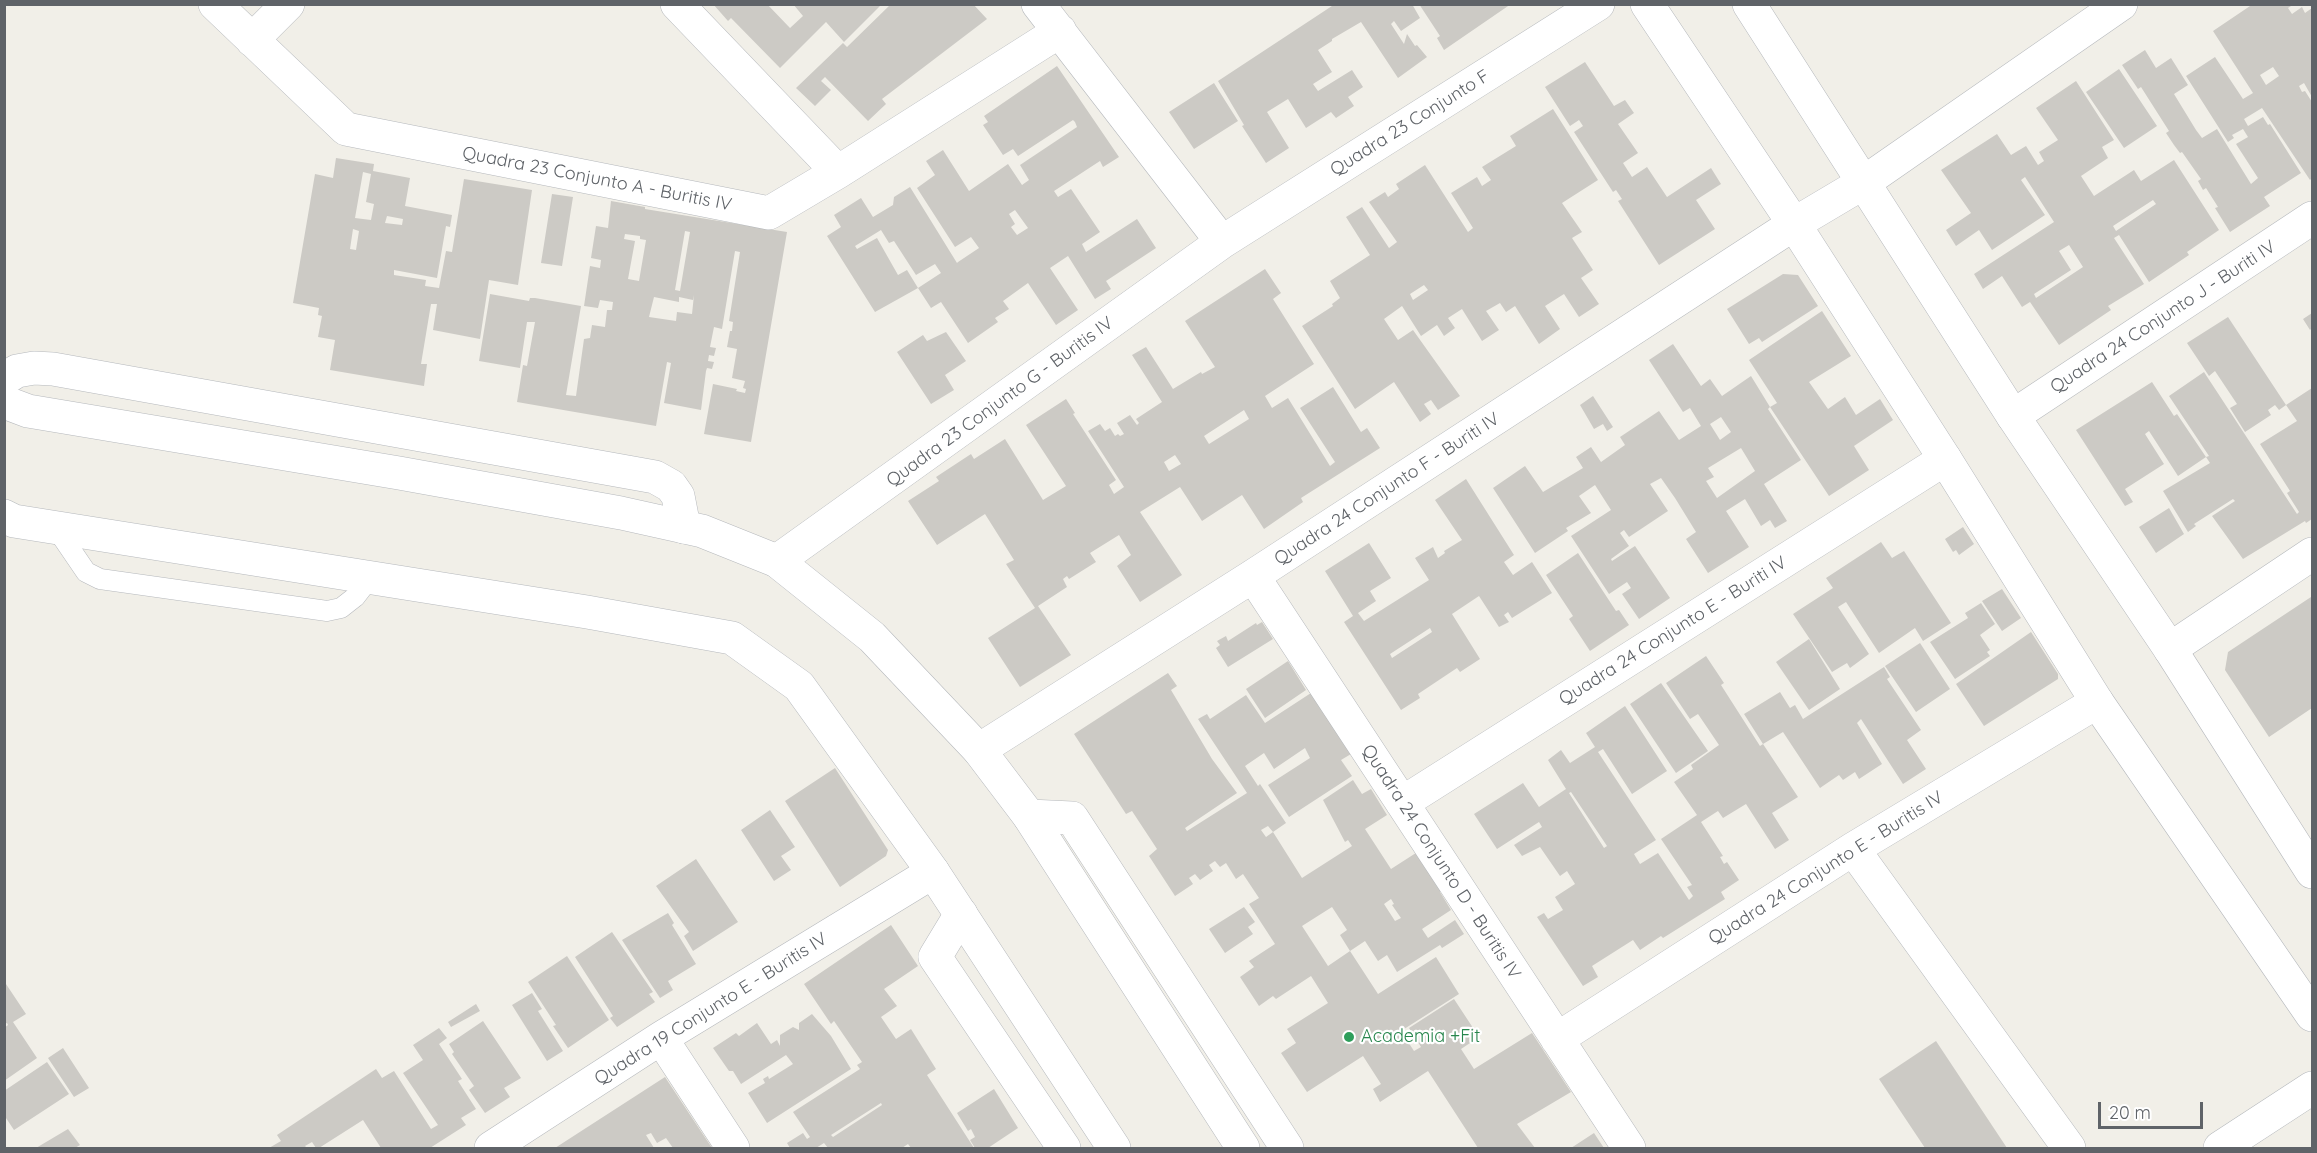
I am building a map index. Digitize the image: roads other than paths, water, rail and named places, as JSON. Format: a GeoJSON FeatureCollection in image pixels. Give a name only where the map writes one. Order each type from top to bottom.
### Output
{"type":"FeatureCollection","features":[{"type":"Feature","properties":{"kind":"street"},"geometry":{"type":"LineString","coordinates":[[215,4],[252,40],[288,4]]}},
{"type":"Feature","properties":{"kind":"street"},"geometry":{"type":"LineString","coordinates":[[677,4],[838,172]]}},
{"type":"Feature","properties":{"kind":"street"},"geometry":{"type":"LineString","coordinates":[[1038,4],[1222,243]]}},
{"type":"Feature","properties":{"kind":"street","name":"Quadra 23 Conjunto F"},"geometry":{"type":"LineString","coordinates":[[1222,243],[1598,4]]}},
{"type":"Feature","properties":{"kind":"street"},"geometry":{"type":"LineString","coordinates":[[1647,4],[1794,224],[2097,702],[2313,1015]]}},
{"type":"Feature","properties":{"kind":"street"},"geometry":{"type":"LineString","coordinates":[[1749,4],[2013,416],[2170,649],[2313,873]]}},
{"type":"Feature","properties":{"kind":"street","name":"Quadra 24 Conjunto F - Buriti IV"},"geometry":{"type":"LineString","coordinates":[[979,750],[1253,576],[1794,224],[1863,183],[2121,4]]}},
{"type":"Feature","properties":{"kind":"street","name":"Quadra 23 Conjunto A - Buritis IV"},"geometry":{"type":"LineString","coordinates":[[252,40],[346,129],[769,213],[838,172],[1060,31]]}},
{"type":"Feature","properties":{"kind":"street","name":"Quadra 24 Conjunto J - Buriti IV"},"geometry":{"type":"LineString","coordinates":[[2013,416],[2313,218]]}},
{"type":"Feature","properties":{"kind":"street","name":"Quadra 23 Conjunto G - Buritis IV"},"geometry":{"type":"LineString","coordinates":[[777,561],[1222,243]]}},
{"type":"Feature","properties":{"kind":"street"},"geometry":{"type":"LineString","coordinates":[[4,379],[18,370],[53,369],[655,477],[671,486],[678,496],[684,527]]}},
{"type":"Feature","properties":{"kind":"street"},"geometry":{"type":"LineString","coordinates":[[4,402],[28,411],[621,513],[702,531],[777,561],[872,637],[979,750],[1029,816],[1243,1149]]}},
{"type":"Feature","properties":{"kind":"street","name":"Quadra 24 Conjunto E - Buriti IV"},"geometry":{"type":"LineString","coordinates":[[1402,803],[1945,459]]}},
{"type":"Feature","properties":{"kind":"street"},"geometry":{"type":"LineString","coordinates":[[8,523],[56,528],[587,612],[732,638],[799,686],[933,872],[1114,1149]]}},
{"type":"Feature","properties":{"kind":"street"},"geometry":{"type":"LineString","coordinates":[[2170,649],[2313,554]]}},
{"type":"Feature","properties":{"kind":"street","name":"Quadra 24 Conjunto D - Buritis IV"},"geometry":{"type":"LineString","coordinates":[[1253,576],[1629,1149]]}},
{"type":"Feature","properties":{"kind":"street","name":"Quadra 24 Conjunto E - Buritis IV"},"geometry":{"type":"LineString","coordinates":[[1557,1039],[1853,849],[2097,702]]}},
{"type":"Feature","properties":{"kind":"street"},"geometry":{"type":"LineString","coordinates":[[1029,816],[1072,818],[1287,1149]]}},
{"type":"Feature","properties":{"kind":"street"},"geometry":{"type":"LineString","coordinates":[[1853,849],[2069,1149]]}},
{"type":"Feature","properties":{"kind":"street","name":"Quadra 19 Conjunto E - Buritis IV"},"geometry":{"type":"LineString","coordinates":[[491,1149],[661,1038],[933,872]]}},
{"type":"Feature","properties":{"kind":"street"},"geometry":{"type":"LineString","coordinates":[[961,914],[935,957],[1064,1149]]}},
{"type":"Feature","properties":{"kind":"street"},"geometry":{"type":"LineString","coordinates":[[661,1038],[733,1149]]}},
{"type":"Feature","properties":{"kind":"street"},"geometry":{"type":"LineString","coordinates":[[2220,1149],[2313,1088]]}},
{"type":"Feature","properties":{"kind":"lane"},"geometry":{"type":"LineString","coordinates":[[56,528],[86,572],[100,579],[327,611],[341,608],[356,597],[369,579]]}},
{"type":"Feature","properties":{"kind":"place","name":"Academia +Fit"},"geometry":{"type":"Point","coordinates":[1349,1037]}}]}
